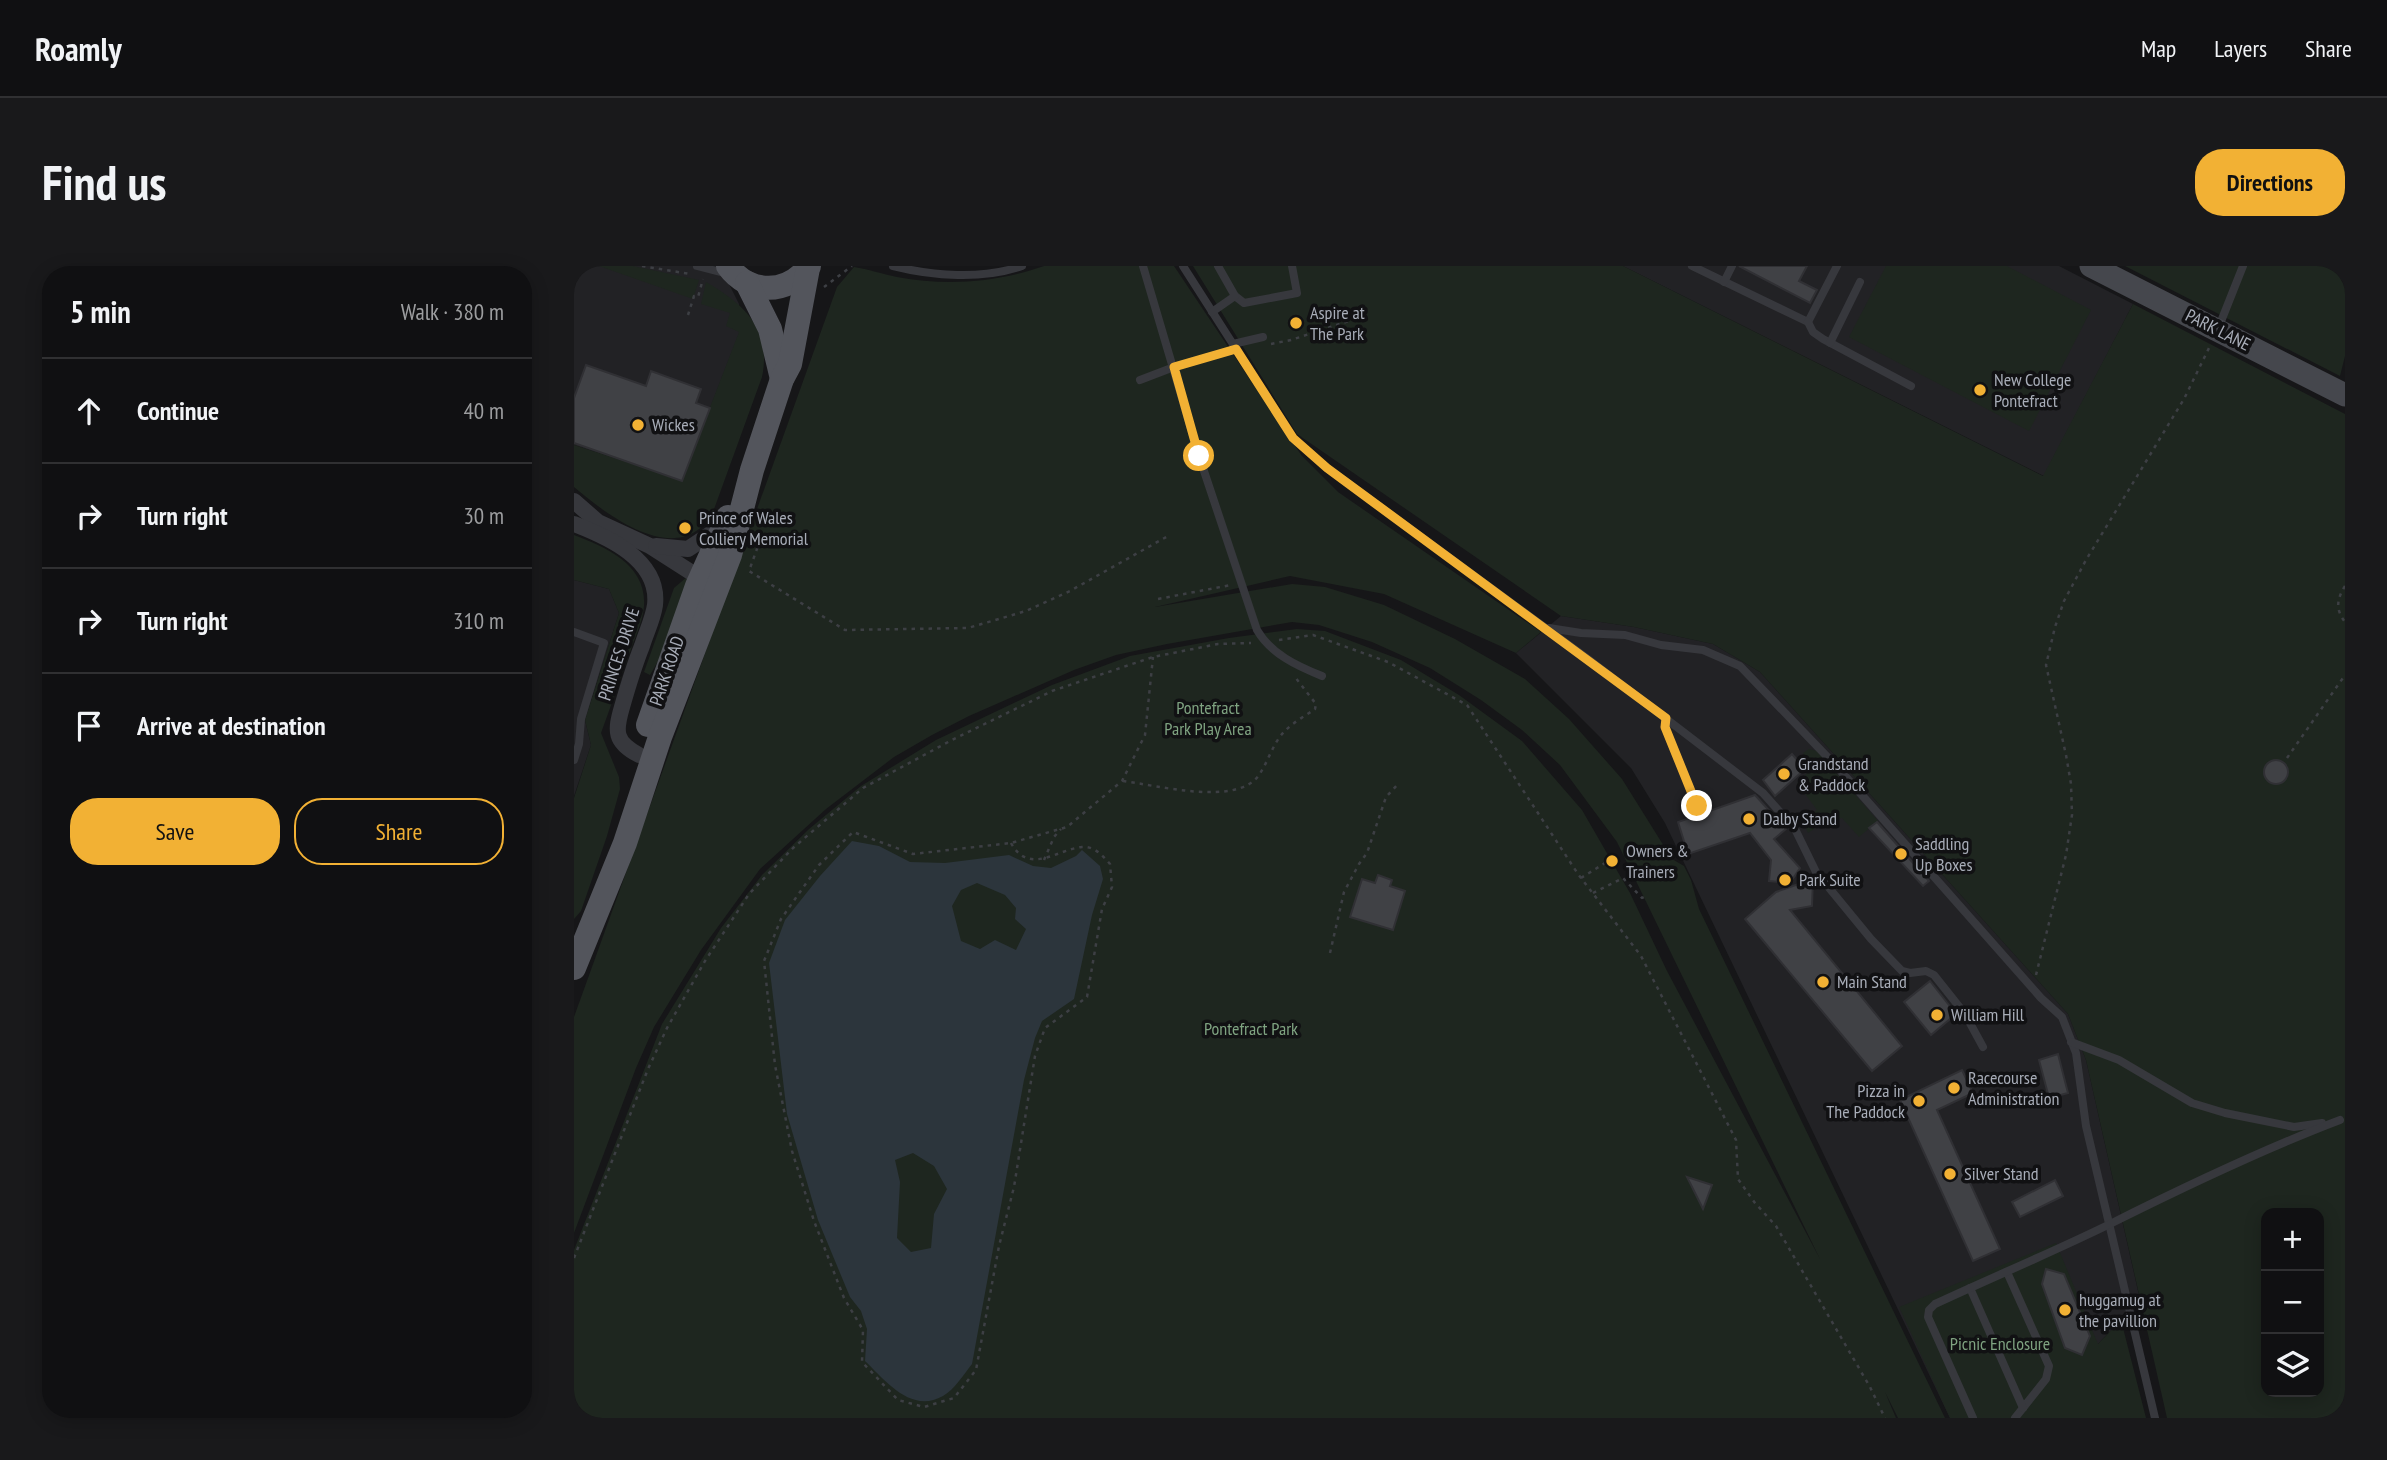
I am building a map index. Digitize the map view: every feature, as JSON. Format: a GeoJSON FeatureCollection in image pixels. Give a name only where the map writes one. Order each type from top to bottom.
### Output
{"type":"FeatureCollection","features":[{"type":"Feature","properties":{"kind":"main road","name":"PARK LANE"},"geometry":{"type":"LineString","coordinates":[[2091,266],[2345,395]]}},
{"type":"Feature","properties":{"kind":"main road"},"geometry":{"type":"LineString","coordinates":[[737,275],[769,289],[780,288],[800,277],[813,274]]}},
{"type":"Feature","properties":{"kind":"main road","name":"PARK ROAD"},"geometry":{"type":"LineString","coordinates":[[574,982],[577,961],[625,843],[660,737],[730,555],[752,470],[782,379],[790,364],[813,274]]}},
{"type":"Feature","properties":{"kind":"main road"},"geometry":{"type":"LineString","coordinates":[[737,275],[770,329],[782,379]]}},
{"type":"Feature","properties":{"kind":"main road","name":"PARK ROAD"},"geometry":{"type":"LineString","coordinates":[[608,881],[634,757],[700,578],[752,470]]}},
{"type":"Feature","properties":{"kind":"main road"},"geometry":{"type":"LineString","coordinates":[[634,757],[654,745],[660,737]]}},
{"type":"Feature","properties":{"kind":"street"},"geometry":{"type":"LineString","coordinates":[[574,501],[598,522],[650,545],[700,578],[708,590],[711,602]]}},
{"type":"Feature","properties":{"kind":"street","name":"PRINCES DRIVE"},"geometry":{"type":"LineString","coordinates":[[574,524],[618,544],[634,556],[646,571],[651,584],[655,603],[617,725],[621,742],[634,757]]}},
{"type":"Feature","properties":{"kind":"street"},"geometry":{"type":"LineString","coordinates":[[650,545],[688,549],[724,524]]}},
{"type":"Feature","properties":{"kind":"lane"},"geometry":{"type":"LineString","coordinates":[[697,266],[737,275]]}},
{"type":"Feature","properties":{"kind":"lane"},"geometry":{"type":"LineString","coordinates":[[893,266],[914,271],[960,275],[1022,266]]}},
{"type":"Feature","properties":{"kind":"lane"},"geometry":{"type":"LineString","coordinates":[[1143,266],[1199,456],[1257,630],[1265,643],[1290,661],[1322,676]]}},
{"type":"Feature","properties":{"kind":"lane"},"geometry":{"type":"LineString","coordinates":[[1183,266],[1293,438],[1327,468],[1666,718],[1763,793],[1795,829],[1816,872],[1871,939],[1902,971],[1926,971],[1934,975],[1965,1014],[1983,1047]]}},
{"type":"Feature","properties":{"kind":"lane"},"geometry":{"type":"LineString","coordinates":[[1218,266],[1235,296],[1244,303],[1297,293],[1292,266]]}},
{"type":"Feature","properties":{"kind":"lane"},"geometry":{"type":"LineString","coordinates":[[1692,266],[1808,322],[1813,332],[1830,343],[1911,386]]}},
{"type":"Feature","properties":{"kind":"lane"},"geometry":{"type":"LineString","coordinates":[[1724,282],[1732,266]]}},
{"type":"Feature","properties":{"kind":"lane"},"geometry":{"type":"LineString","coordinates":[[1808,322],[1837,266]]}},
{"type":"Feature","properties":{"kind":"lane"},"geometry":{"type":"LineString","coordinates":[[2218,329],[2244,266]]}},
{"type":"Feature","properties":{"kind":"lane"},"geometry":{"type":"LineString","coordinates":[[1830,343],[1860,282]]}},
{"type":"Feature","properties":{"kind":"lane"},"geometry":{"type":"LineString","coordinates":[[1212,312],[1235,296]]}},
{"type":"Feature","properties":{"kind":"lane"},"geometry":{"type":"LineString","coordinates":[[1140,380],[1263,337]]}},
{"type":"Feature","properties":{"kind":"lane"},"geometry":{"type":"LineString","coordinates":[[1545,628],[1625,635],[1661,645],[1703,650],[1740,666],[1838,768],[2032,988],[2062,1017],[2076,1053],[2086,1126],[2155,1418]]}},
{"type":"Feature","properties":{"kind":"lane"},"geometry":{"type":"LineString","coordinates":[[574,632],[604,643],[578,718],[579,744],[574,760]]}},
{"type":"Feature","properties":{"kind":"lane"},"geometry":{"type":"LineString","coordinates":[[1666,718],[1665,727],[1697,806]]}},
{"type":"Feature","properties":{"kind":"lane"},"geometry":{"type":"LineString","coordinates":[[2071,1042],[2119,1060],[2192,1102],[2225,1113],[2294,1127],[2342,1119]]}},
{"type":"Feature","properties":{"kind":"lane"},"geometry":{"type":"LineString","coordinates":[[1973,1418],[1928,1317],[1929,1310],[1935,1304],[2278,1143],[2342,1119]]}},
{"type":"Feature","properties":{"kind":"lane"},"geometry":{"type":"LineString","coordinates":[[2007,1272],[2049,1366],[2046,1379],[2015,1418]]}},
{"type":"Feature","properties":{"kind":"lane"},"geometry":{"type":"LineString","coordinates":[[1970,1288],[2023,1408]]}},
{"type":"Feature","properties":{"kind":"path"},"geometry":{"type":"LineString","coordinates":[[642,266],[704,277],[698,297],[694,296],[688,315]]}},
{"type":"Feature","properties":{"kind":"path"},"geometry":{"type":"LineString","coordinates":[[813,274],[852,266]]}},
{"type":"Feature","properties":{"kind":"path"},"geometry":{"type":"LineString","coordinates":[[1235,346],[1291,340],[1364,316]]}},
{"type":"Feature","properties":{"kind":"path"},"geometry":{"type":"LineString","coordinates":[[2032,988],[2066,855],[2071,815],[2071,784],[2046,665],[2055,627],[2064,601],[2086,560],[2184,399],[2218,329]]}},
{"type":"Feature","properties":{"kind":"path"},"geometry":{"type":"LineString","coordinates":[[751,543],[758,547],[749,571],[845,630],[875,631],[968,628],[1026,611],[1070,591],[1168,536]]}},
{"type":"Feature","properties":{"kind":"path"},"geometry":{"type":"LineString","coordinates":[[1158,599],[1241,583]]}},
{"type":"Feature","properties":{"kind":"path"},"geometry":{"type":"LineString","coordinates":[[2345,586],[2338,599],[2339,614],[2345,622]]}},
{"type":"Feature","properties":{"kind":"path"},"geometry":{"type":"LineString","coordinates":[[574,1258],[648,1069],[667,1028],[705,961],[750,894],[793,848],[863,788],[1052,691],[1153,657],[1218,644],[1265,643],[1313,635],[1388,662],[1467,705],[1581,878],[1641,956],[1736,1140],[1738,1179],[1776,1226],[1870,1387],[1885,1418]]}},
{"type":"Feature","properties":{"kind":"path"},"geometry":{"type":"LineString","coordinates":[[1011,843],[1016,852],[1023,856],[1044,860],[1084,847],[1096,850],[1110,864],[1112,887],[1102,909],[1087,998],[1045,1028],[1035,1056],[1014,1187],[999,1246],[976,1370],[954,1398],[924,1408],[898,1400],[862,1362],[863,1330],[844,1298],[814,1221],[792,1151],[775,1065],[764,961],[780,919],[819,866],[853,832],[913,854],[1011,843],[1067,827],[1122,781],[1145,735],[1153,657]]}},
{"type":"Feature","properties":{"kind":"path"},"geometry":{"type":"LineString","coordinates":[[1122,781],[1208,793],[1230,791],[1251,783],[1258,776],[1283,732],[1315,709],[1316,704],[1290,670],[1290,661]]}},
{"type":"Feature","properties":{"kind":"path"},"geometry":{"type":"LineString","coordinates":[[2287,758],[2345,675]]}},
{"type":"Feature","properties":{"kind":"path"},"geometry":{"type":"LineString","coordinates":[[1330,953],[1344,892],[1367,853],[1386,797],[1398,784]]}},
{"type":"Feature","properties":{"kind":"path"},"geometry":{"type":"LineString","coordinates":[[1044,860],[1061,829]]}},
{"type":"Feature","properties":{"kind":"path"},"geometry":{"type":"LineString","coordinates":[[1581,878],[1605,863]]}},
{"type":"Feature","properties":{"kind":"path"},"geometry":{"type":"LineString","coordinates":[[1593,893],[1623,878],[1644,897]]}},
{"type":"Feature","properties":{"kind":"shaded area"},"geometry":{"type":"Polygon","coordinates":[[[574,266],[720,266],[739,304],[740,331],[682,481],[574,445],[574,266]]]}},
{"type":"Feature","properties":{"kind":"shaded area","name":"New College Pontefract"},"geometry":{"type":"Polygon","coordinates":[[[1623,266],[2059,266],[2133,304],[2044,476],[1623,266]]]}},
{"type":"Feature","properties":{"kind":"shaded area"},"geometry":{"type":"Polygon","coordinates":[[[574,580],[609,589],[619,613],[585,720],[591,745],[574,796],[574,580]]]}},
{"type":"Feature","properties":{"kind":"shaded area"},"geometry":{"type":"Polygon","coordinates":[[[1561,616],[1634,627],[1713,644],[1760,672],[2068,1014],[2086,1060],[2140,1300],[2098,1344],[1950,1418],[1665,823],[1631,768],[1516,653],[1561,616]]]}},
{"type":"Feature","properties":{"kind":"shaded area"},"geometry":{"type":"Polygon","coordinates":[[[852,841],[879,846],[910,862],[945,863],[1009,855],[1033,866],[1051,868],[1076,856],[1082,850],[1100,866],[1103,879],[1092,915],[1074,999],[1042,1021],[1035,1038],[1024,1080],[972,1364],[951,1390],[931,1400],[920,1401],[900,1393],[865,1361],[867,1329],[861,1311],[850,1297],[818,1220],[787,1114],[769,963],[785,920],[852,841]],[[977,883],[961,890],[952,906],[961,941],[980,949],[995,940],[1016,950],[1026,929],[1015,919],[1016,908],[1005,895],[977,883]],[[913,1153],[895,1160],[900,1182],[897,1238],[911,1252],[931,1248],[934,1214],[947,1189],[934,1166],[913,1153]]]}},
{"type":"Feature","properties":{"kind":"green space"},"geometry":{"type":"Polygon","coordinates":[[[599,266],[633,266],[699,280],[693,299],[599,266]]]}},
{"type":"Feature","properties":{"kind":"green space","name":"Pontefract Park"},"geometry":{"type":"Polygon","coordinates":[[[1044,266],[1174,266],[1302,456],[1338,492],[1541,632],[1516,653],[1384,594],[1290,576],[1155,607],[1292,584],[1325,587],[1384,605],[1455,639],[1525,679],[1569,719],[1622,779],[1672,859],[1684,866],[1699,909],[1945,1418],[1898,1418],[1885,1392],[1896,1418],[574,1418],[574,1250],[662,1024],[721,928],[762,875],[809,829],[861,786],[936,740],[1052,685],[1130,656],[1297,629],[1325,631],[1401,660],[1459,695],[1522,741],[1582,810],[1630,893],[1667,971],[1820,1259],[1617,842],[1560,765],[1522,730],[1430,668],[1372,642],[1319,625],[1292,622],[1116,655],[1074,670],[932,735],[894,757],[826,809],[760,869],[701,950],[654,1027],[574,1233],[574,1017],[837,287],[854,267],[915,280],[952,282],[1008,276],[1044,266]]]}},
{"type":"Feature","properties":{"kind":"green space"},"geometry":{"type":"Polygon","coordinates":[[[1193,266],[1623,266],[2043,476],[2133,304],[2345,414],[2345,1418],[2167,1418],[2086,1060],[2068,1014],[1760,672],[1713,644],[1634,627],[1561,616],[1297,434],[1193,266]]]}},
{"type":"Feature","properties":{"kind":"green space"},"geometry":{"type":"Polygon","coordinates":[[[1886,266],[2007,266],[2091,310],[2029,431],[1849,337],[1886,266]]]}},
{"type":"Feature","properties":{"kind":"green space"},"geometry":{"type":"Polygon","coordinates":[[[2125,266],[2345,266],[2345,356],[2340,376],[2125,266]]]}},
{"type":"Feature","properties":{"kind":"green space"},"geometry":{"type":"Polygon","coordinates":[[[706,282],[732,299],[752,320],[763,345],[762,377],[713,512],[699,529],[682,537],[663,538],[624,523],[574,487],[574,445],[682,480],[739,332],[726,326],[730,313],[701,304],[706,282]]]}},
{"type":"Feature","properties":{"kind":"green space"},"geometry":{"type":"Polygon","coordinates":[[[574,535],[611,552],[632,569],[639,579],[644,606],[601,733],[619,777],[620,789],[581,911],[574,919],[574,798],[591,745],[585,720],[619,613],[609,589],[574,580],[574,535]]]}},
{"type":"Feature","properties":{"kind":"green space"},"geometry":{"type":"Polygon","coordinates":[[[687,577],[691,580],[667,646],[650,675],[644,672],[674,588],[687,577]]]}},
{"type":"Feature","properties":{"kind":"green space"},"geometry":{"type":"Polygon","coordinates":[[[1809,749],[1817,751],[1878,821],[1859,837],[1842,818],[1828,821],[1808,833],[1802,820],[1817,810],[1797,783],[1812,768],[1803,753],[1809,749]]]}},
{"type":"Feature","properties":{"kind":"green space","name":"Picnic Enclosure"},"geometry":{"type":"Polygon","coordinates":[[[2056,1243],[2098,1344],[2121,1320],[2146,1418],[1950,1418],[1899,1307],[2056,1243]]]}},
{"type":"Feature","properties":{"kind":"building"},"geometry":{"type":"Polygon","coordinates":[[[1739,266],[1807,266],[1799,281],[1817,290],[1810,303],[1739,266]]]}},
{"type":"Feature","properties":{"kind":"building","name":"Wickes"},"geometry":{"type":"Polygon","coordinates":[[[586,365],[646,386],[651,371],[701,389],[696,403],[710,408],[682,481],[574,443],[574,398],[586,365]]]}},
{"type":"Feature","properties":{"kind":"building","name":"Grandstand & Paddock"},"geometry":{"type":"Polygon","coordinates":[[[1792,754],[1805,769],[1775,796],[1763,780],[1792,754]]]}},
{"type":"Feature","properties":{"kind":"building"},"geometry":{"type":"Polygon","coordinates":[[[2276,760],[2285,763],[2288,772],[2285,781],[2276,784],[2267,781],[2264,772],[2267,763],[2276,760]]]}},
{"type":"Feature","properties":{"kind":"building"},"geometry":{"type":"Polygon","coordinates":[[[1755,795],[1786,829],[1774,839],[1800,868],[1790,883],[1769,881],[1771,860],[1750,833],[1688,854],[1678,822],[1755,795]]]}},
{"type":"Feature","properties":{"kind":"building","name":"Saddling Up Boxes"},"geometry":{"type":"Polygon","coordinates":[[[1877,822],[1929,881],[1923,886],[1869,828],[1877,822]]]}},
{"type":"Feature","properties":{"kind":"building"},"geometry":{"type":"Polygon","coordinates":[[[1378,875],[1392,880],[1390,886],[1405,891],[1393,930],[1350,917],[1362,879],[1375,883],[1378,875]]]}},
{"type":"Feature","properties":{"kind":"building","name":"Main Stand"},"geometry":{"type":"Polygon","coordinates":[[[1813,879],[1812,906],[1790,910],[1902,1046],[1872,1071],[1745,919],[1776,892],[1813,879]]]}},
{"type":"Feature","properties":{"kind":"building"},"geometry":{"type":"Polygon","coordinates":[[[1930,981],[1956,1014],[1931,1035],[1904,1002],[1930,981]]]}},
{"type":"Feature","properties":{"kind":"building"},"geometry":{"type":"Polygon","coordinates":[[[2058,1054],[2068,1093],[2049,1098],[2039,1060],[2058,1054]]]}},
{"type":"Feature","properties":{"kind":"building","name":"Silver Stand"},"geometry":{"type":"Polygon","coordinates":[[[1962,1070],[1973,1093],[1937,1110],[2000,1249],[1973,1261],[1900,1100],[1962,1070]]]}},
{"type":"Feature","properties":{"kind":"building"},"geometry":{"type":"Polygon","coordinates":[[[1687,1177],[1712,1185],[1703,1209],[1687,1177]]]}},
{"type":"Feature","properties":{"kind":"building"},"geometry":{"type":"Polygon","coordinates":[[[2055,1180],[2063,1196],[2020,1217],[2012,1202],[2055,1180]]]}},
{"type":"Feature","properties":{"kind":"building","name":"huggamug at the pavillion"},"geometry":{"type":"Polygon","coordinates":[[[2046,1269],[2064,1274],[2090,1336],[2082,1355],[2065,1348],[2042,1284],[2046,1269]]]}},
{"type":"Feature","properties":{"kind":"place","name":"Aspire at The Park"},"geometry":{"type":"Point","coordinates":[1296,323]}},
{"type":"Feature","properties":{"kind":"place","name":"New College Pontefract"},"geometry":{"type":"Point","coordinates":[1980,390]}},
{"type":"Feature","properties":{"kind":"place","name":"Wickes"},"geometry":{"type":"Point","coordinates":[638,425]}},
{"type":"Feature","properties":{"kind":"place","name":"Prince of Wales Colliery Memorial"},"geometry":{"type":"Point","coordinates":[685,528]}},
{"type":"Feature","properties":{"kind":"place","name":"Grandstand & Paddock"},"geometry":{"type":"Point","coordinates":[1784,774]}},
{"type":"Feature","properties":{"kind":"place","name":"Dalby Stand"},"geometry":{"type":"Point","coordinates":[1749,819]}},
{"type":"Feature","properties":{"kind":"place","name":"Saddling Up Boxes"},"geometry":{"type":"Point","coordinates":[1901,854]}},
{"type":"Feature","properties":{"kind":"place","name":"Owners & Trainers"},"geometry":{"type":"Point","coordinates":[1612,861]}},
{"type":"Feature","properties":{"kind":"place","name":"Park Suite"},"geometry":{"type":"Point","coordinates":[1785,880]}},
{"type":"Feature","properties":{"kind":"place","name":"Main Stand"},"geometry":{"type":"Point","coordinates":[1823,982]}},
{"type":"Feature","properties":{"kind":"place","name":"William Hill"},"geometry":{"type":"Point","coordinates":[1937,1015]}},
{"type":"Feature","properties":{"kind":"place","name":"Racecourse Administration"},"geometry":{"type":"Point","coordinates":[1954,1088]}},
{"type":"Feature","properties":{"kind":"place","name":"Pizza in The Paddock"},"geometry":{"type":"Point","coordinates":[1919,1101]}},
{"type":"Feature","properties":{"kind":"place","name":"Silver Stand"},"geometry":{"type":"Point","coordinates":[1950,1174]}},
{"type":"Feature","properties":{"kind":"place","name":"huggamug at the pavillion"},"geometry":{"type":"Point","coordinates":[2065,1310]}},
{"type":"Feature","properties":{"kind":"route"},"geometry":{"type":"LineString","coordinates":[[1199,456],[1174,367],[1236,349],[1293,438],[1327,468],[1666,718],[1665,727],[1697,806]]}},
{"type":"Feature","properties":{"kind":"park label","name":"Pontefract Park Play Area"},"geometry":{"type":"Point","coordinates":[1208,718]}}]}
